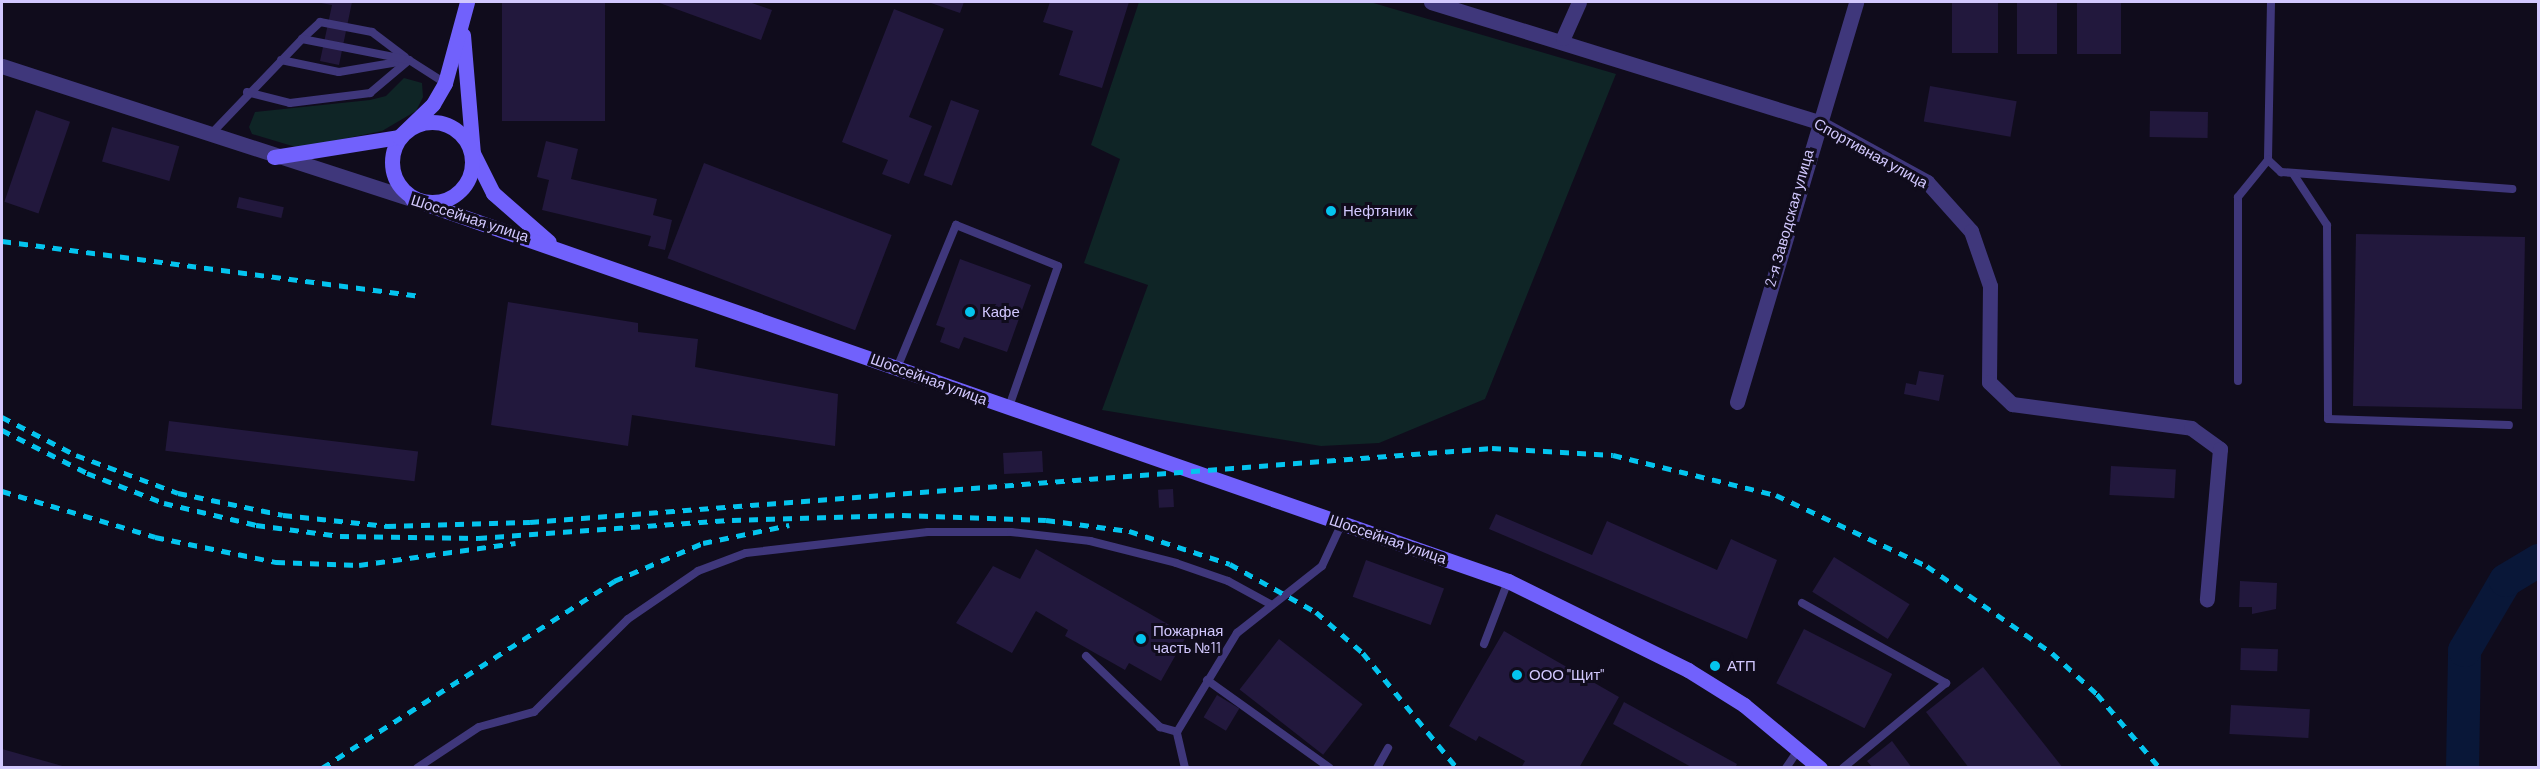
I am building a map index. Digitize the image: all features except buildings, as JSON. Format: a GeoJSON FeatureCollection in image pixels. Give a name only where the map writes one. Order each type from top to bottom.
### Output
{"type":"FeatureCollection","features":[{"type":"Feature","properties":{"kind":"main road"},"geometry":{"type":"LineString","coordinates":[[462,28],[473,153],[471,177],[461,192],[445,201],[412,199],[392,170],[399,136],[433,104],[445,83],[462,28],[467,2]]}},
{"type":"Feature","properties":{"kind":"main road"},"geometry":{"type":"LineString","coordinates":[[274,157],[399,136],[429,122],[445,124],[459,132],[473,153],[493,193],[554,246]]}},
{"type":"Feature","properties":{"kind":"main road","name":"Шоссейная улица"},"geometry":{"type":"LineString","coordinates":[[412,199],[554,246],[1508,581],[1688,670],[1800,748],[1820,768]]}},
{"type":"Feature","properties":{"kind":"street","name":"Спортивная улица"},"geometry":{"type":"LineString","coordinates":[[1431,2],[1563,38],[1816,121],[1927,182],[1971,231],[1990,286],[1989,382],[2012,404],[2191,428],[2220,449],[2207,599]]}},
{"type":"Feature","properties":{"kind":"street"},"geometry":{"type":"LineString","coordinates":[[1563,38],[1579,2]]}},
{"type":"Feature","properties":{"kind":"street","name":"2-я Заводская улица"},"geometry":{"type":"LineString","coordinates":[[1737,402],[1816,121],[1856,2]]}},
{"type":"Feature","properties":{"kind":"street","name":"Шоссейная улица"},"geometry":{"type":"LineString","coordinates":[[2,66],[274,157],[412,199]]}},
{"type":"Feature","properties":{"kind":"lane"},"geometry":{"type":"LineString","coordinates":[[2238,381],[2238,197],[2268,160],[2271,2]]}},
{"type":"Feature","properties":{"kind":"lane"},"geometry":{"type":"LineString","coordinates":[[211,136],[247,92],[320,22],[372,32],[445,83]]}},
{"type":"Feature","properties":{"kind":"lane"},"geometry":{"type":"LineString","coordinates":[[302,39],[409,60]]}},
{"type":"Feature","properties":{"kind":"lane"},"geometry":{"type":"LineString","coordinates":[[281,60],[339,72],[409,60]]}},
{"type":"Feature","properties":{"kind":"lane"},"geometry":{"type":"LineString","coordinates":[[247,92],[290,103],[370,93],[409,60]]}},
{"type":"Feature","properties":{"kind":"lane"},"geometry":{"type":"LineString","coordinates":[[2268,160],[2294,175],[2512,189]]}},
{"type":"Feature","properties":{"kind":"lane"},"geometry":{"type":"LineString","coordinates":[[2294,175],[2327,225],[2328,419],[2509,424]]}},
{"type":"Feature","properties":{"kind":"lane"},"geometry":{"type":"LineString","coordinates":[[897,368],[956,225],[1058,266],[1009,407]]}},
{"type":"Feature","properties":{"kind":"lane"},"geometry":{"type":"LineString","coordinates":[[1185,768],[1177,732],[1237,633],[1322,566],[1342,523]]}},
{"type":"Feature","properties":{"kind":"lane"},"geometry":{"type":"LineString","coordinates":[[417,768],[479,727],[534,712],[628,619],[698,571],[746,553],[928,532],[1011,532],[1090,541],[1176,563],[1228,581],[1272,605]]}},
{"type":"Feature","properties":{"kind":"lane"},"geometry":{"type":"LineString","coordinates":[[1484,644],[1508,581]]}},
{"type":"Feature","properties":{"kind":"lane"},"geometry":{"type":"LineString","coordinates":[[1802,603],[1946,683],[1843,768]]}},
{"type":"Feature","properties":{"kind":"lane"},"geometry":{"type":"LineString","coordinates":[[1086,656],[1160,727],[1177,732]]}},
{"type":"Feature","properties":{"kind":"lane"},"geometry":{"type":"LineString","coordinates":[[1207,680],[1330,768]]}},
{"type":"Feature","properties":{"kind":"lane"},"geometry":{"type":"LineString","coordinates":[[1377,768],[1388,748]]}},
{"type":"Feature","properties":{"kind":"lane"},"geometry":{"type":"LineString","coordinates":[[1786,768],[1800,748]]}},
{"type":"Feature","properties":{"kind":"green space","name":"Нефтяник"},"geometry":{"type":"Polygon","coordinates":[[[1139,2],[1370,2],[1616,74],[1485,399],[1379,443],[1321,446],[1102,410],[1148,285],[1084,263],[1120,159],[1091,145],[1139,2]]]}},
{"type":"Feature","properties":{"kind":"green space"},"geometry":{"type":"Polygon","coordinates":[[[404,78],[422,83],[423,97],[416,111],[382,131],[299,148],[252,134],[249,127],[255,112],[370,100],[386,96],[404,78]]]}},
{"type":"Feature","properties":{"kind":"waterway"},"geometry":{"type":"LineString","coordinates":[[2462,768],[2464,650],[2505,580],[2538,560]]}},
{"type":"Feature","properties":{"kind":"railway"},"geometry":{"type":"LineString","coordinates":[[2,241],[418,296]]}},
{"type":"Feature","properties":{"kind":"railway"},"geometry":{"type":"LineString","coordinates":[[2,417],[76,455],[178,493],[283,515],[387,526],[530,522],[1492,448],[1613,455],[1776,495],[1927,566],[2052,653],[2097,694],[2160,768]]}},
{"type":"Feature","properties":{"kind":"railway"},"geometry":{"type":"LineString","coordinates":[[2,430],[87,473],[164,503],[256,525],[340,536],[478,538],[732,520],[902,515],[1046,520],[1129,531],[1230,564],[1316,612],[1363,653],[1457,768]]}},
{"type":"Feature","properties":{"kind":"railway"},"geometry":{"type":"LineString","coordinates":[[2,491],[155,537],[276,562],[359,565],[515,543]]}},
{"type":"Feature","properties":{"kind":"railway"},"geometry":{"type":"LineString","coordinates":[[322,768],[614,581],[703,543],[789,525]]}},
{"type":"Feature","properties":{"kind":"place","name":"Нефтяник"},"geometry":{"type":"Point","coordinates":[1331,211]}},
{"type":"Feature","properties":{"kind":"place","name":"Кафе"},"geometry":{"type":"Point","coordinates":[970,312]}},
{"type":"Feature","properties":{"kind":"place","name":"Пожарная часть №11"},"geometry":{"type":"Point","coordinates":[1141,639]}},
{"type":"Feature","properties":{"kind":"place","name":"АТП"},"geometry":{"type":"Point","coordinates":[1715,666]}},
{"type":"Feature","properties":{"kind":"place","name":"ООО \"Щит\""},"geometry":{"type":"Point","coordinates":[1517,675]}}]}
